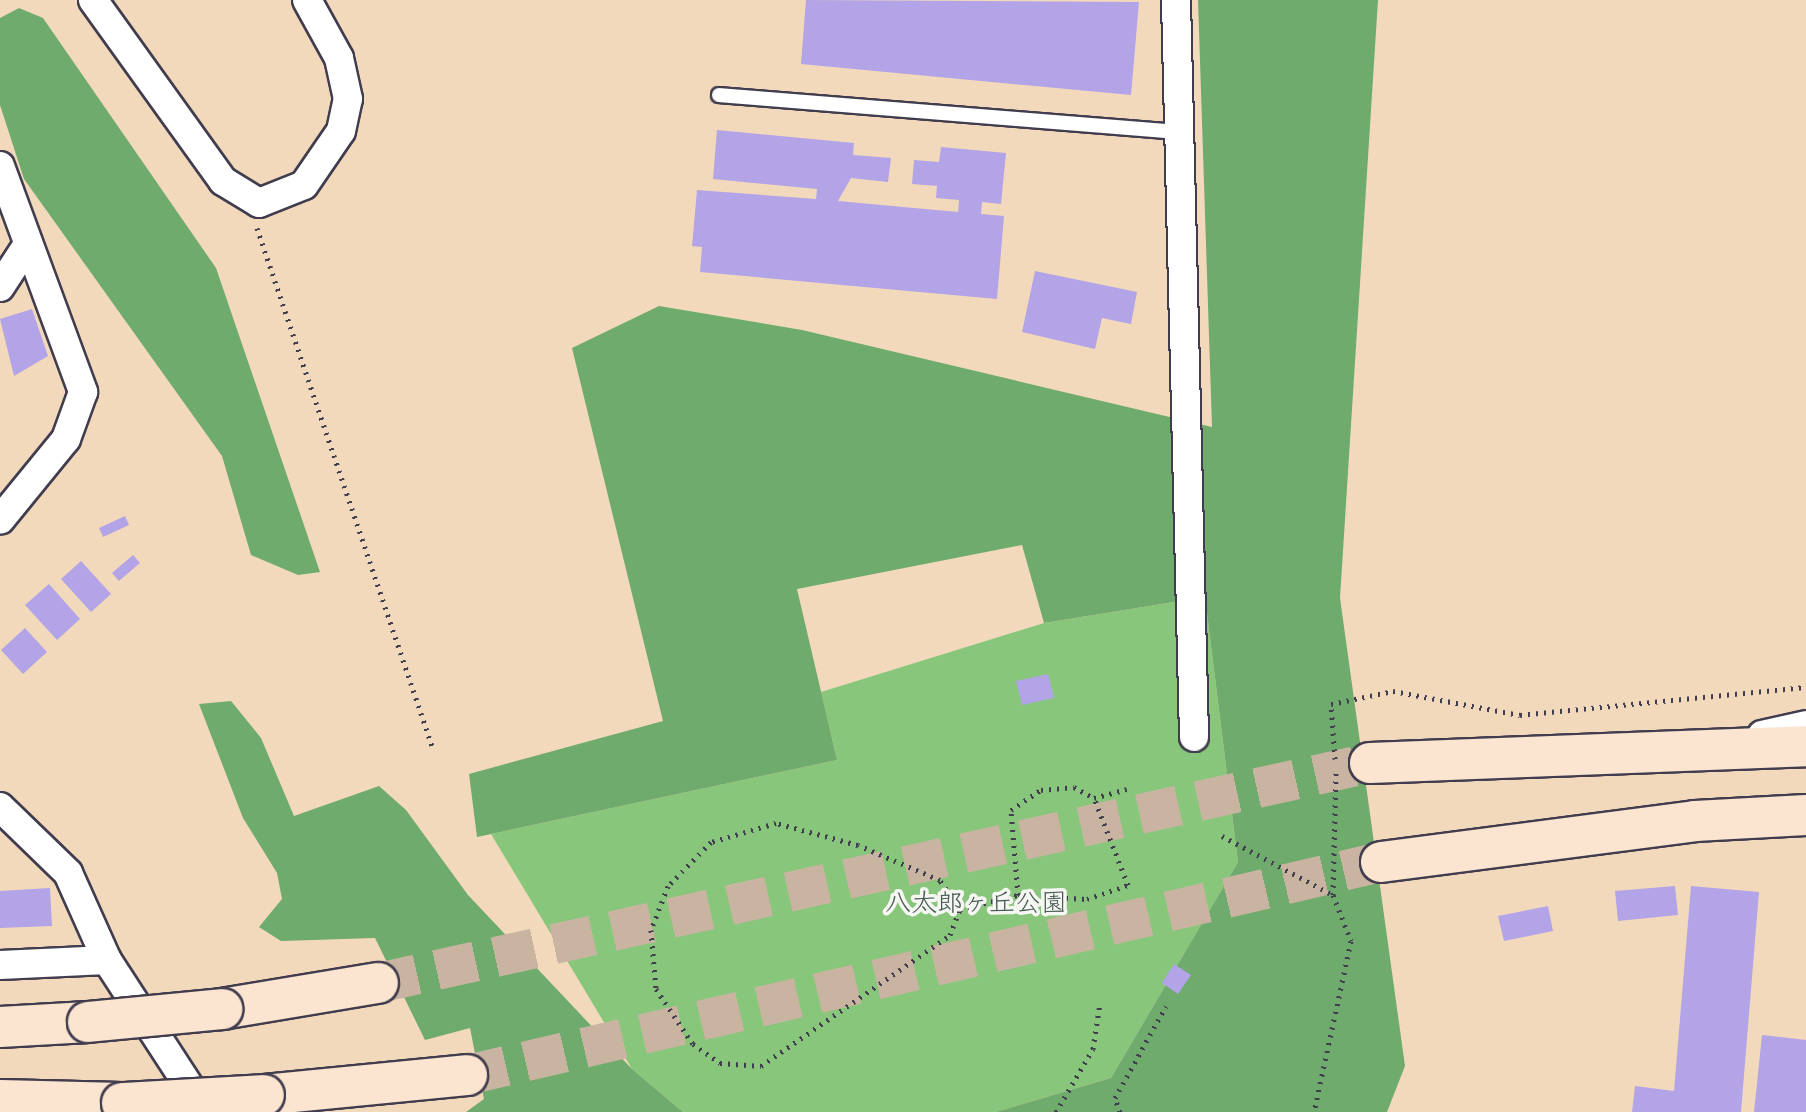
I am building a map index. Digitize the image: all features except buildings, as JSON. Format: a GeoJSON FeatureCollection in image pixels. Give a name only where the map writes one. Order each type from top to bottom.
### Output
{"type":"FeatureCollection","features":[{"type":"Feature","properties":{"kind":"street"},"geometry":{"type":"LineString","coordinates":[[93,0],[223,181],[259,203],[304,185],[327,158],[343,121],[348,99],[339,58],[307,0]]}},
{"type":"Feature","properties":{"kind":"street"},"geometry":{"type":"LineString","coordinates":[[1176,0],[1194,737]]}},
{"type":"Feature","properties":{"kind":"street"},"geometry":{"type":"LineString","coordinates":[[0,166],[83,392],[66,439],[0,520]]}},
{"type":"Feature","properties":{"kind":"street"},"geometry":{"type":"LineString","coordinates":[[0,287],[28,244]]}},
{"type":"Feature","properties":{"kind":"street"},"geometry":{"type":"LineString","coordinates":[[1723,744],[1806,725]]}},
{"type":"Feature","properties":{"kind":"street"},"geometry":{"type":"LineString","coordinates":[[1370,763],[1723,744],[1806,746]]}},
{"type":"Feature","properties":{"kind":"street"},"geometry":{"type":"LineString","coordinates":[[0,807],[68,873],[107,960],[205,1112]]}},
{"type":"Feature","properties":{"kind":"street"},"geometry":{"type":"LineString","coordinates":[[1381,862],[1764,816],[1806,815]]}},
{"type":"Feature","properties":{"kind":"street"},"geometry":{"type":"LineString","coordinates":[[1764,816],[1806,825]]}},
{"type":"Feature","properties":{"kind":"street"},"geometry":{"type":"LineString","coordinates":[[0,965],[107,960]]}},
{"type":"Feature","properties":{"kind":"street"},"geometry":{"type":"LineString","coordinates":[[0,1027],[222,1009],[378,983]]}},
{"type":"Feature","properties":{"kind":"street"},"geometry":{"type":"LineString","coordinates":[[0,1100],[122,1103],[264,1095],[467,1075]]}},
{"type":"Feature","properties":{"kind":"lane"},"geometry":{"type":"LineString","coordinates":[[719,95],[1178,132]]}},
{"type":"Feature","properties":{"kind":"path"},"geometry":{"type":"LineString","coordinates":[[259,203],[257,240],[289,312],[433,749]]}},
{"type":"Feature","properties":{"kind":"path"},"geometry":{"type":"LineString","coordinates":[[960,909],[1018,895],[1087,899],[1128,885],[1094,798],[1074,787],[1041,790],[1011,810],[1018,895]]}},
{"type":"Feature","properties":{"kind":"path"},"geometry":{"type":"LineString","coordinates":[[1094,798],[1127,789]]}},
{"type":"Feature","properties":{"kind":"path"},"geometry":{"type":"LineString","coordinates":[[776,823],[858,845],[940,880],[960,909],[950,935],[761,1066],[720,1063],[702,1050],[656,989],[651,930],[668,886],[711,842],[776,823]]}},
{"type":"Feature","properties":{"kind":"path"},"geometry":{"type":"LineString","coordinates":[[1222,836],[1333,895],[1351,941],[1314,1112]]}},
{"type":"Feature","properties":{"kind":"path"},"geometry":{"type":"LineString","coordinates":[[1056,1112],[1093,1049],[1100,1003]]}},
{"type":"Feature","properties":{"kind":"path"},"geometry":{"type":"LineString","coordinates":[[1120,1112],[1115,1098],[1166,1006]]}},
{"type":"Feature","properties":{"kind":"green space"},"geometry":{"type":"Polygon","coordinates":[[[1198,0],[1378,0],[1340,598],[1405,1066],[1387,1112],[996,1112],[1111,1078],[1238,862],[1205,597],[1044,623],[1022,545],[797,589],[837,760],[477,837],[469,774],[663,721],[572,348],[659,306],[802,330],[1212,427],[1198,0]]]}},
{"type":"Feature","properties":{"kind":"green space"},"geometry":{"type":"Polygon","coordinates":[[[19,8],[43,18],[216,268],[320,572],[298,575],[251,555],[222,456],[24,179],[0,105],[0,18],[19,8]]]}},
{"type":"Feature","properties":{"kind":"green space","name":"八太郎ヶ丘公園"},"geometry":{"type":"Polygon","coordinates":[[[1205,597],[1238,862],[1111,1078],[996,1112],[683,1112],[632,1069],[491,834],[837,760],[821,692],[1044,623],[1205,597]]]}},
{"type":"Feature","properties":{"kind":"green space"},"geometry":{"type":"Polygon","coordinates":[[[231,701],[261,738],[294,816],[379,786],[406,810],[468,895],[632,1069],[683,1112],[466,1112],[484,1099],[470,1028],[425,1040],[375,938],[281,941],[259,927],[282,899],[277,873],[243,818],[199,704],[231,701]]]}},
{"type":"Feature","properties":{"kind":"tunnel"},"geometry":{"type":"LineString","coordinates":[[378,983],[1370,763]]}},
{"type":"Feature","properties":{"kind":"tunnel"},"geometry":{"type":"LineString","coordinates":[[467,1075],[1381,862]]}}]}
